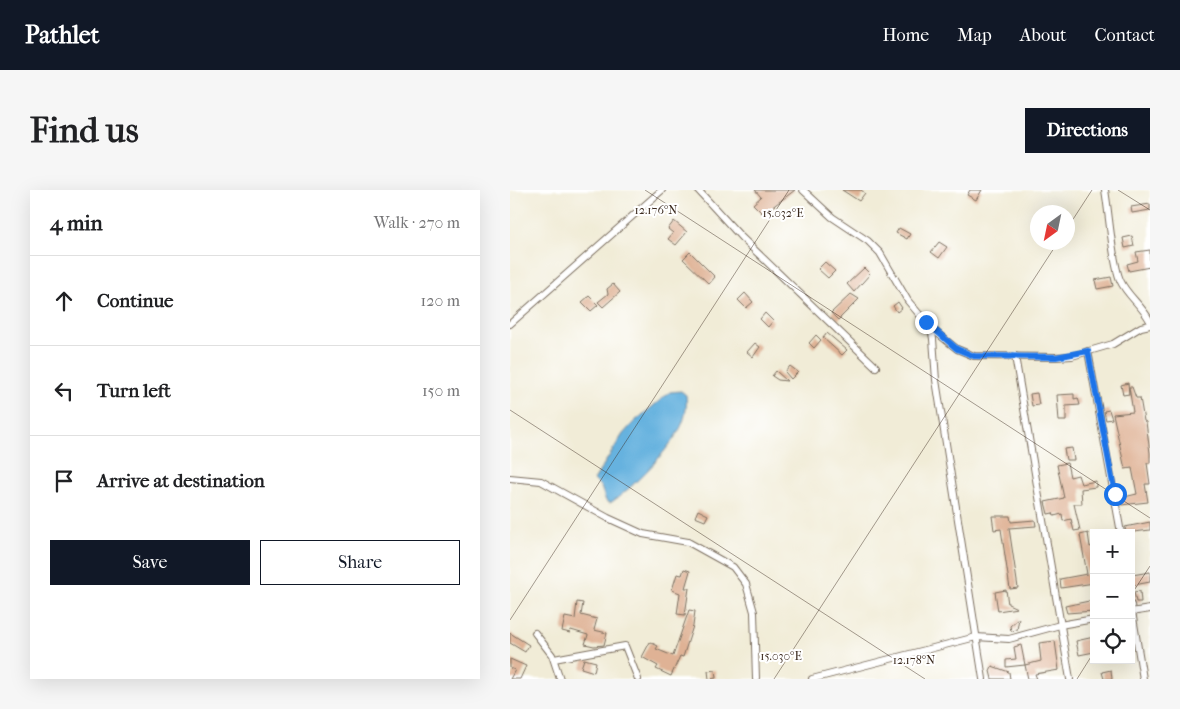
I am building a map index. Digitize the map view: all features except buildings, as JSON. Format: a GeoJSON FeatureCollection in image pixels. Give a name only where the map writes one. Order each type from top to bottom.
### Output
{"type":"FeatureCollection","features":[{"type":"Feature","properties":{"kind":"street"},"geometry":{"type":"LineString","coordinates":[[510,324],[662,190]]}},
{"type":"Feature","properties":{"kind":"street"},"geometry":{"type":"LineString","coordinates":[[698,190],[755,250],[876,367]]}},
{"type":"Feature","properties":{"kind":"street"},"geometry":{"type":"LineString","coordinates":[[803,190],[832,217],[874,247],[908,301],[931,328],[957,349],[968,355],[980,357],[1064,357],[1113,344],[1141,327],[1150,325]]}},
{"type":"Feature","properties":{"kind":"street"},"geometry":{"type":"LineString","coordinates":[[1105,190],[1119,278],[1128,295],[1145,312],[1150,321]]}},
{"type":"Feature","properties":{"kind":"street"},"geometry":{"type":"LineString","coordinates":[[931,328],[936,380],[983,679]]}},
{"type":"Feature","properties":{"kind":"street"},"geometry":{"type":"LineString","coordinates":[[1088,351],[1120,529]]}},
{"type":"Feature","properties":{"kind":"street"},"geometry":{"type":"LineString","coordinates":[[1015,356],[1070,679]]}},
{"type":"Feature","properties":{"kind":"street"},"geometry":{"type":"LineString","coordinates":[[510,478],[541,481],[608,518],[643,534],[688,542],[733,567],[746,584],[754,612],[756,679]]}},
{"type":"Feature","properties":{"kind":"street"},"geometry":{"type":"LineString","coordinates":[[1135,610],[1150,609]]}},
{"type":"Feature","properties":{"kind":"street"},"geometry":{"type":"LineString","coordinates":[[1133,619],[1143,679]]}},
{"type":"Feature","properties":{"kind":"street"},"geometry":{"type":"LineString","coordinates":[[812,679],[976,638],[1009,639],[1060,625],[1090,620]]}},
{"type":"Feature","properties":{"kind":"street"},"geometry":{"type":"LineString","coordinates":[[536,633],[554,659],[560,679]]}},
{"type":"Feature","properties":{"kind":"street"},"geometry":{"type":"LineString","coordinates":[[554,659],[625,646],[638,679]]}},
{"type":"Feature","properties":{"kind":"water"},"geometry":{"type":"Polygon","coordinates":[[[681,391],[686,395],[686,412],[683,422],[671,443],[651,467],[619,497],[610,503],[606,501],[601,487],[594,480],[623,434],[634,422],[670,392],[681,391]]]}},
{"type":"Feature","properties":{"kind":"route"},"geometry":{"type":"LineString","coordinates":[[926,322],[957,349],[968,355],[980,357],[1064,357],[1088,351],[1115,494]]}}]}
